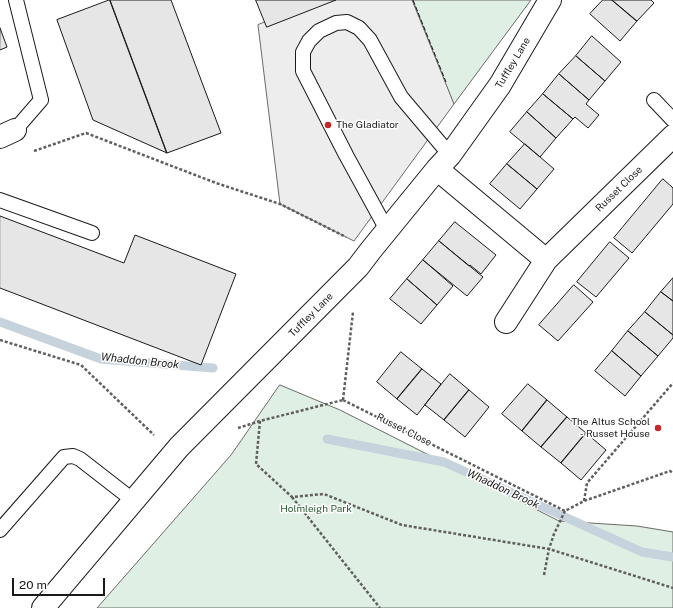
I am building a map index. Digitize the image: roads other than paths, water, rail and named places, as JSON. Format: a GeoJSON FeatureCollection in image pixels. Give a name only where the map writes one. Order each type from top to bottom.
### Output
{"type":"FeatureCollection","features":[{"type":"Feature","properties":{"kind":"street","name":"Tuffley Lane"},"geometry":{"type":"LineString","coordinates":[[43,608],[174,454],[364,258],[444,162],[500,85],[550,0]]}},
{"type":"Feature","properties":{"kind":"street","name":"Russet Close"},"geometry":{"type":"LineString","coordinates":[[506,322],[546,260],[673,136]]}},
{"type":"Feature","properties":{"kind":"street"},"geometry":{"type":"LineString","coordinates":[[444,162],[546,260]]}},
{"type":"Feature","properties":{"kind":"lane"},"geometry":{"type":"LineString","coordinates":[[7,134],[41,100],[16,0]]}},
{"type":"Feature","properties":{"kind":"lane"},"geometry":{"type":"LineString","coordinates":[[387,230],[303,71],[303,52],[309,41],[319,31],[336,23],[347,22],[359,28],[370,40],[401,97],[444,162]]}},
{"type":"Feature","properties":{"kind":"lane"},"geometry":{"type":"LineString","coordinates":[[654,100],[673,120]]}},
{"type":"Feature","properties":{"kind":"lane"},"geometry":{"type":"LineString","coordinates":[[0,200],[92,233]]}},
{"type":"Feature","properties":{"kind":"lane"},"geometry":{"type":"LineString","coordinates":[[0,530],[64,457],[73,456],[80,459],[134,501]]}},
{"type":"Feature","properties":{"kind":"waterway","name":"Whaddon Brook"},"geometry":{"type":"LineString","coordinates":[[0,322],[101,359],[213,368]]}},
{"type":"Feature","properties":{"kind":"waterway","name":"Whaddon Brook"},"geometry":{"type":"LineString","coordinates":[[327,439],[444,462],[642,552],[673,557]]}},
{"type":"Feature","properties":{"kind":"place","name":"The Gladiator"},"geometry":{"type":"Point","coordinates":[328,125]}},
{"type":"Feature","properties":{"kind":"place","name":"The Altus School - Russet House"},"geometry":{"type":"Point","coordinates":[658,428]}},
{"type":"Feature","properties":{"kind":"park label","name":"Holmleigh Park"},"geometry":{"type":"Point","coordinates":[316,509]}}]}
